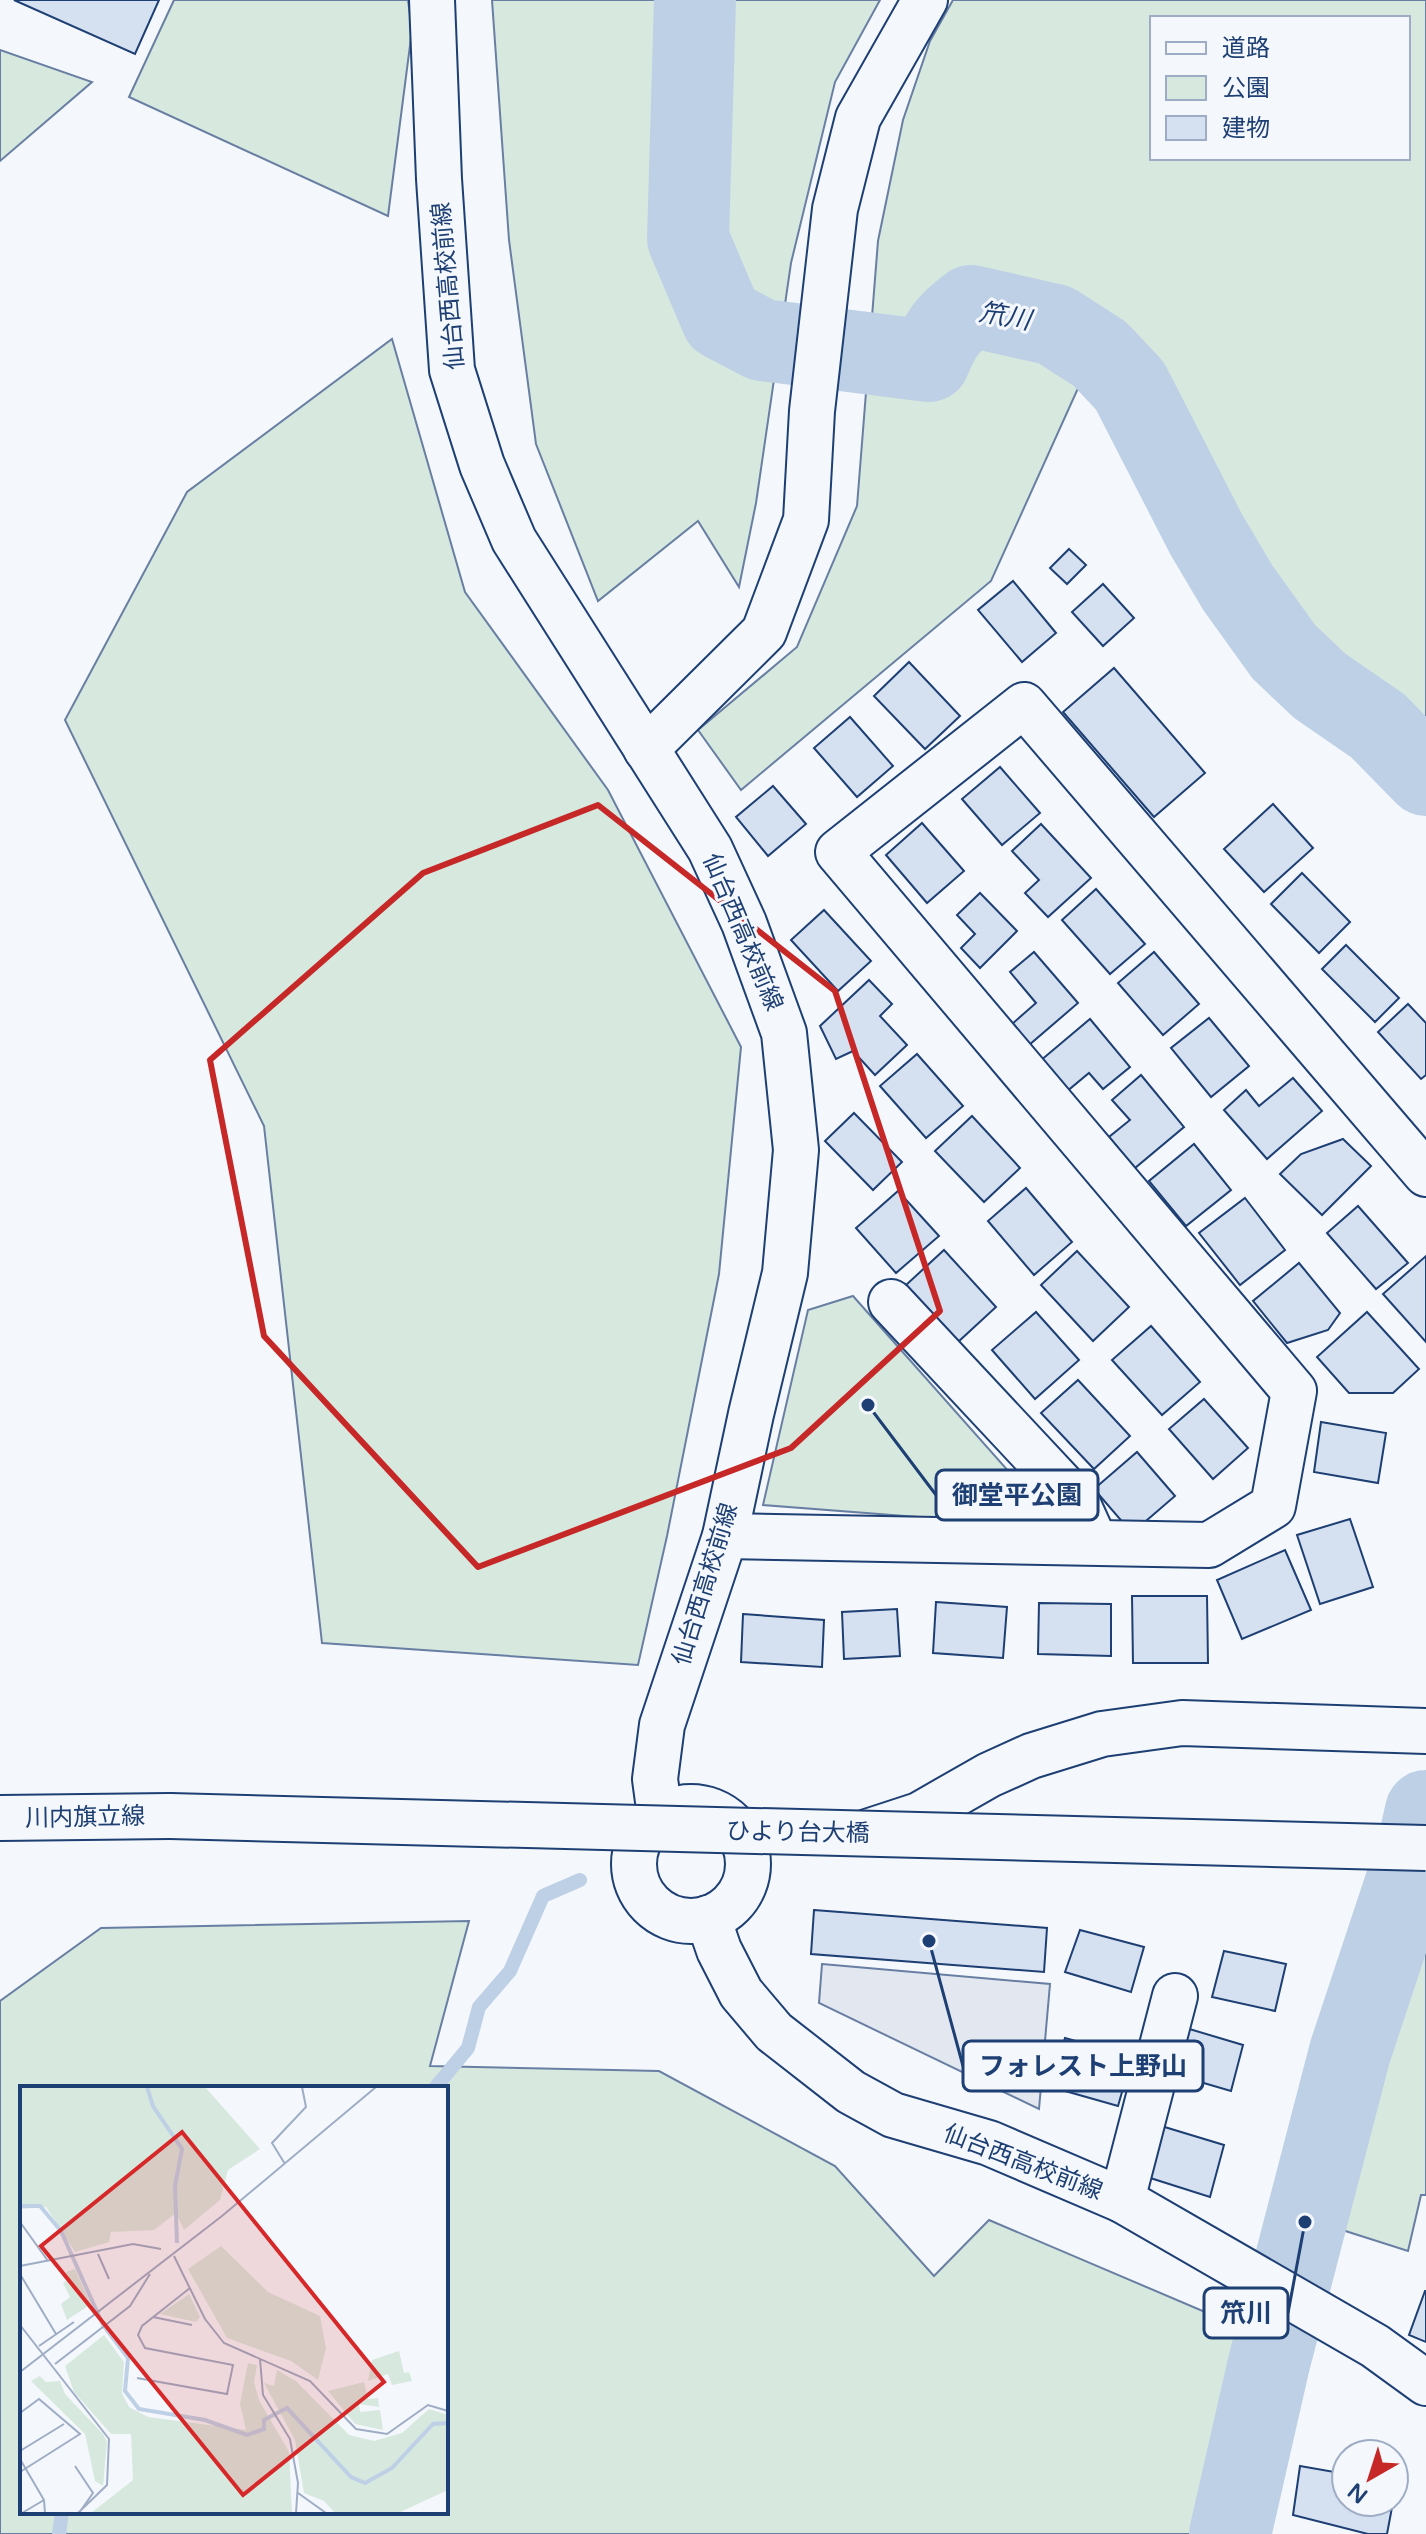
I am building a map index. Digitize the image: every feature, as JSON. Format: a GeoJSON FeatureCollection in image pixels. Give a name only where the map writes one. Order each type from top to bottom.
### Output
{"type":"FeatureCollection","features":[{"type":"Feature","properties":{"kind":"street","name":"仙台西高校前線"},"geometry":{"type":"LineString","coordinates":[[432,0],[439,179],[452,370],[482,465],[514,540],[710,849],[744,923],[784,1033],[796,1150],[785,1273],[725,1536],[662,1725],[655,1779],[660,1816]]}},
{"type":"Feature","properties":{"kind":"street"},"geometry":{"type":"LineString","coordinates":[[646,749],[764,632],[806,520],[812,411],[835,209],[858,118],[925,0]]}},
{"type":"Feature","properties":{"kind":"street"},"geometry":{"type":"LineString","coordinates":[[725,1536],[1209,1545],[1273,1506],[1294,1391],[838,852],[1024,705],[1426,1174]]}},
{"type":"Feature","properties":{"kind":"street"},"geometry":{"type":"LineString","coordinates":[[891,1302],[1076,1500],[1095,1542]]}},
{"type":"Feature","properties":{"kind":"street"},"geometry":{"type":"LineString","coordinates":[[747,1850],[840,1841],[919,1815],[989,1775],[1031,1756],[1102,1734],[1182,1723],[1426,1731]]}},
{"type":"Feature","properties":{"kind":"street"},"geometry":{"type":"LineString","coordinates":[[695,1807],[712,1811],[728,1820],[740,1834],[747,1850],[748,1870],[743,1888],[733,1904],[708,1918],[680,1920],[662,1914],[647,1901],[637,1884],[634,1865],[636,1846],[646,1829],[660,1816],[676,1809],[695,1807]]}},
{"type":"Feature","properties":{"kind":"street","name":"川内旗立線"},"geometry":{"type":"LineString","coordinates":[[0,1818],[170,1816]]}},
{"type":"Feature","properties":{"kind":"street","name":"ひより台大橋"},"geometry":{"type":"LineString","coordinates":[[170,1816],[1426,1848]]}},
{"type":"Feature","properties":{"kind":"street","name":"仙台西高校前線"},"geometry":{"type":"LineString","coordinates":[[708,1918],[719,1950],[741,1993],[774,2032],[851,2092],[893,2115],[989,2143],[1122,2200],[1375,2346],[1426,2383]]}},
{"type":"Feature","properties":{"kind":"street"},"geometry":{"type":"LineString","coordinates":[[1122,2200],[1175,1996]]}},
{"type":"Feature","properties":{"kind":"highlighted area"},"geometry":{"type":"Polygon","coordinates":[[[598,805],[835,991],[940,1311],[791,1448],[478,1567],[264,1336],[210,1060],[423,873],[598,805]]]}},
{"type":"Feature","properties":{"kind":"green space"},"geometry":{"type":"Polygon","coordinates":[[[174,0],[408,0],[412,30],[388,216],[129,97],[174,0]]]}},
{"type":"Feature","properties":{"kind":"green space"},"geometry":{"type":"Polygon","coordinates":[[[492,0],[880,0],[835,82],[791,263],[756,503],[739,587],[698,521],[598,601],[536,444],[509,240],[492,0]]]}},
{"type":"Feature","properties":{"kind":"green space"},"geometry":{"type":"Polygon","coordinates":[[[953,0],[1426,0],[1426,746],[1079,386],[991,581],[741,790],[698,730],[797,647],[857,506],[878,241],[903,120],[930,41],[953,0]]]}},
{"type":"Feature","properties":{"kind":"green space"},"geometry":{"type":"Polygon","coordinates":[[[0,50],[92,82],[0,161],[0,50]]]}},
{"type":"Feature","properties":{"kind":"green space"},"geometry":{"type":"Polygon","coordinates":[[[392,339],[465,592],[608,790],[741,1047],[719,1274],[638,1665],[322,1643],[264,1126],[65,720],[187,492],[392,339]]]}},
{"type":"Feature","properties":{"kind":"green space"},"geometry":{"type":"Polygon","coordinates":[[[853,1296],[1033,1499],[1033,1526],[763,1505],[808,1310],[853,1296]]]}},
{"type":"Feature","properties":{"kind":"green space"},"geometry":{"type":"Polygon","coordinates":[[[469,1921],[430,2066],[659,2071],[835,2166],[934,2276],[989,2220],[1252,2332],[1228,2534],[0,2534],[0,2001],[101,1928],[469,1921]]]}},
{"type":"Feature","properties":{"kind":"green space"},"geometry":{"type":"Polygon","coordinates":[[[1407,1930],[1426,1932],[1426,2195],[1421,2195],[1408,2251],[1336,2228],[1407,1930]]]}},
{"type":"Feature","properties":{"kind":"shaded area"},"geometry":{"type":"Polygon","coordinates":[[[822,1964],[1050,1984],[1039,2109],[819,2003],[822,1964]]]}},
{"type":"Feature","properties":{"kind":"building"},"geometry":{"type":"Polygon","coordinates":[[[14,0],[159,0],[135,54],[14,0]]]}},
{"type":"Feature","properties":{"kind":"building"},"geometry":{"type":"Polygon","coordinates":[[[1069,549],[1086,565],[1067,584],[1050,568],[1069,549]]]}},
{"type":"Feature","properties":{"kind":"building"},"geometry":{"type":"Polygon","coordinates":[[[1013,581],[1056,633],[1022,662],[978,610],[1013,581]]]}},
{"type":"Feature","properties":{"kind":"building"},"geometry":{"type":"Polygon","coordinates":[[[1103,584],[1134,618],[1103,646],[1072,612],[1103,584]]]}},
{"type":"Feature","properties":{"kind":"building"},"geometry":{"type":"Polygon","coordinates":[[[909,662],[960,716],[925,749],[874,696],[909,662]]]}},
{"type":"Feature","properties":{"kind":"building"},"geometry":{"type":"Polygon","coordinates":[[[1114,668],[1205,773],[1154,817],[1063,712],[1114,668]]]}},
{"type":"Feature","properties":{"kind":"building"},"geometry":{"type":"Polygon","coordinates":[[[850,717],[893,766],[857,797],[814,748],[850,717]]]}},
{"type":"Feature","properties":{"kind":"building"},"geometry":{"type":"Polygon","coordinates":[[[1000,767],[1040,813],[1002,845],[962,799],[1000,767]]]}},
{"type":"Feature","properties":{"kind":"building"},"geometry":{"type":"Polygon","coordinates":[[[773,786],[806,824],[768,856],[736,817],[773,786]]]}},
{"type":"Feature","properties":{"kind":"building"},"geometry":{"type":"Polygon","coordinates":[[[1273,804],[1313,848],[1264,892],[1224,849],[1273,804]]]}},
{"type":"Feature","properties":{"kind":"building"},"geometry":{"type":"Polygon","coordinates":[[[922,823],[964,871],[927,903],[886,855],[922,823]]]}},
{"type":"Feature","properties":{"kind":"building"},"geometry":{"type":"Polygon","coordinates":[[[1041,824],[1091,878],[1048,917],[1025,893],[1039,880],[1012,851],[1041,824]]]}},
{"type":"Feature","properties":{"kind":"building"},"geometry":{"type":"Polygon","coordinates":[[[1302,873],[1350,922],[1319,953],[1271,904],[1302,873]]]}},
{"type":"Feature","properties":{"kind":"building"},"geometry":{"type":"Polygon","coordinates":[[[1096,889],[1145,944],[1110,974],[1062,920],[1096,889]]]}},
{"type":"Feature","properties":{"kind":"building"},"geometry":{"type":"Polygon","coordinates":[[[980,893],[1017,931],[980,968],[961,948],[975,934],[957,915],[980,893]]]}},
{"type":"Feature","properties":{"kind":"building"},"geometry":{"type":"Polygon","coordinates":[[[824,910],[871,961],[838,991],[791,940],[824,910]]]}},
{"type":"Feature","properties":{"kind":"building"},"geometry":{"type":"Polygon","coordinates":[[[1346,945],[1399,998],[1375,1022],[1322,969],[1346,945]]]}},
{"type":"Feature","properties":{"kind":"building"},"geometry":{"type":"Polygon","coordinates":[[[1034,952],[1078,1003],[1029,1045],[1012,1024],[1036,1003],[1010,972],[1034,952]]]}},
{"type":"Feature","properties":{"kind":"building"},"geometry":{"type":"Polygon","coordinates":[[[1154,952],[1199,1004],[1163,1035],[1118,983],[1154,952]]]}},
{"type":"Feature","properties":{"kind":"building"},"geometry":{"type":"Polygon","coordinates":[[[869,980],[892,1004],[880,1016],[907,1045],[875,1075],[853,1051],[836,1059],[820,1026],[869,980]]]}},
{"type":"Feature","properties":{"kind":"building"},"geometry":{"type":"Polygon","coordinates":[[[1408,1004],[1426,1023],[1426,1075],[1421,1079],[1378,1032],[1408,1004]]]}},
{"type":"Feature","properties":{"kind":"building"},"geometry":{"type":"Polygon","coordinates":[[[1209,1018],[1249,1066],[1211,1097],[1171,1048],[1209,1018]]]}},
{"type":"Feature","properties":{"kind":"building"},"geometry":{"type":"Polygon","coordinates":[[[1090,1019],[1130,1067],[1103,1089],[1089,1073],[1066,1092],[1040,1061],[1090,1019]]]}},
{"type":"Feature","properties":{"kind":"building"},"geometry":{"type":"Polygon","coordinates":[[[917,1054],[963,1106],[926,1138],[880,1086],[917,1054]]]}},
{"type":"Feature","properties":{"kind":"building"},"geometry":{"type":"Polygon","coordinates":[[[1141,1075],[1184,1127],[1135,1168],[1109,1137],[1130,1120],[1112,1100],[1141,1075]]]}},
{"type":"Feature","properties":{"kind":"building"},"geometry":{"type":"Polygon","coordinates":[[[1293,1078],[1322,1111],[1267,1159],[1224,1110],[1246,1090],[1259,1106],[1293,1078]]]}},
{"type":"Feature","properties":{"kind":"building"},"geometry":{"type":"Polygon","coordinates":[[[854,1113],[902,1162],[873,1190],[825,1141],[854,1113]]]}},
{"type":"Feature","properties":{"kind":"building"},"geometry":{"type":"Polygon","coordinates":[[[972,1116],[1020,1168],[984,1202],[935,1151],[972,1116]]]}},
{"type":"Feature","properties":{"kind":"building"},"geometry":{"type":"Polygon","coordinates":[[[1343,1139],[1371,1166],[1322,1215],[1280,1174],[1301,1154],[1343,1139]]]}},
{"type":"Feature","properties":{"kind":"building"},"geometry":{"type":"Polygon","coordinates":[[[1194,1144],[1231,1190],[1186,1226],[1149,1181],[1194,1144]]]}},
{"type":"Feature","properties":{"kind":"building"},"geometry":{"type":"Polygon","coordinates":[[[1026,1188],[1072,1242],[1034,1275],[988,1221],[1026,1188]]]}},
{"type":"Feature","properties":{"kind":"building"},"geometry":{"type":"Polygon","coordinates":[[[898,1191],[939,1236],[896,1273],[856,1228],[898,1191]]]}},
{"type":"Feature","properties":{"kind":"building"},"geometry":{"type":"Polygon","coordinates":[[[1245,1198],[1285,1250],[1240,1285],[1199,1233],[1245,1198]]]}},
{"type":"Feature","properties":{"kind":"building"},"geometry":{"type":"Polygon","coordinates":[[[1358,1206],[1408,1263],[1376,1289],[1327,1233],[1358,1206]]]}},
{"type":"Feature","properties":{"kind":"building"},"geometry":{"type":"Polygon","coordinates":[[[944,1250],[996,1307],[958,1342],[906,1285],[944,1250]]]}},
{"type":"Feature","properties":{"kind":"building"},"geometry":{"type":"Polygon","coordinates":[[[1077,1251],[1129,1307],[1093,1341],[1041,1285],[1077,1251]]]}},
{"type":"Feature","properties":{"kind":"building"},"geometry":{"type":"Polygon","coordinates":[[[1426,1256],[1426,1342],[1383,1294],[1426,1256]]]}},
{"type":"Feature","properties":{"kind":"building"},"geometry":{"type":"Polygon","coordinates":[[[1299,1263],[1340,1313],[1328,1330],[1287,1343],[1253,1301],[1299,1263]]]}},
{"type":"Feature","properties":{"kind":"building"},"geometry":{"type":"Polygon","coordinates":[[[1036,1312],[1079,1360],[1035,1399],[992,1350],[1036,1312]]]}},
{"type":"Feature","properties":{"kind":"building"},"geometry":{"type":"Polygon","coordinates":[[[1367,1312],[1419,1369],[1393,1393],[1349,1393],[1317,1357],[1367,1312]]]}},
{"type":"Feature","properties":{"kind":"building"},"geometry":{"type":"Polygon","coordinates":[[[1151,1326],[1200,1382],[1162,1415],[1112,1360],[1151,1326]]]}},
{"type":"Feature","properties":{"kind":"building"},"geometry":{"type":"Polygon","coordinates":[[[1078,1380],[1130,1436],[1094,1469],[1041,1413],[1078,1380]]]}},
{"type":"Feature","properties":{"kind":"building"},"geometry":{"type":"Polygon","coordinates":[[[1204,1399],[1248,1448],[1213,1479],[1169,1429],[1204,1399]]]}},
{"type":"Feature","properties":{"kind":"building"},"geometry":{"type":"Polygon","coordinates":[[[1321,1422],[1386,1433],[1378,1483],[1314,1472],[1321,1422]]]}},
{"type":"Feature","properties":{"kind":"building"},"geometry":{"type":"Polygon","coordinates":[[[1137,1452],[1175,1496],[1132,1533],[1094,1489],[1137,1452]]]}},
{"type":"Feature","properties":{"kind":"building"},"geometry":{"type":"Polygon","coordinates":[[[1350,1519],[1373,1587],[1320,1604],[1297,1535],[1350,1519]]]}},
{"type":"Feature","properties":{"kind":"building"},"geometry":{"type":"Polygon","coordinates":[[[1285,1550],[1311,1610],[1242,1639],[1217,1580],[1285,1550]]]}},
{"type":"Feature","properties":{"kind":"building"},"geometry":{"type":"Polygon","coordinates":[[[1132,1596],[1207,1596],[1208,1663],[1133,1663],[1132,1596]]]}},
{"type":"Feature","properties":{"kind":"building"},"geometry":{"type":"Polygon","coordinates":[[[936,1602],[1007,1607],[1003,1658],[933,1653],[936,1602]]]}},
{"type":"Feature","properties":{"kind":"building"},"geometry":{"type":"Polygon","coordinates":[[[1039,1603],[1111,1604],[1111,1656],[1038,1654],[1039,1603]]]}},
{"type":"Feature","properties":{"kind":"building"},"geometry":{"type":"Polygon","coordinates":[[[897,1609],[900,1656],[844,1659],[842,1612],[897,1609]]]}},
{"type":"Feature","properties":{"kind":"building"},"geometry":{"type":"Polygon","coordinates":[[[743,1614],[824,1620],[822,1667],[741,1662],[743,1614]]]}},
{"type":"Feature","properties":{"kind":"building"},"geometry":{"type":"Polygon","coordinates":[[[814,1910],[1047,1928],[1044,1972],[811,1954],[814,1910]]]}},
{"type":"Feature","properties":{"kind":"building"},"geometry":{"type":"Polygon","coordinates":[[[1080,1930],[1144,1947],[1131,1992],[1065,1972],[1080,1930]]]}},
{"type":"Feature","properties":{"kind":"building"},"geometry":{"type":"Polygon","coordinates":[[[1224,1951],[1286,1964],[1275,2011],[1212,1997],[1224,1951]]]}},
{"type":"Feature","properties":{"kind":"building"},"geometry":{"type":"Polygon","coordinates":[[[1176,2025],[1243,2045],[1231,2091],[1166,2072],[1176,2025]]]}},
{"type":"Feature","properties":{"kind":"building"},"geometry":{"type":"Polygon","coordinates":[[[1065,2038],[1132,2057],[1118,2106],[1051,2087],[1065,2038]]]}},
{"type":"Feature","properties":{"kind":"building"},"geometry":{"type":"Polygon","coordinates":[[[1158,2125],[1224,2145],[1210,2197],[1144,2176],[1158,2125]]]}},
{"type":"Feature","properties":{"kind":"building"},"geometry":{"type":"Polygon","coordinates":[[[1426,2291],[1426,2342],[1409,2335],[1426,2291]]]}},
{"type":"Feature","properties":{"kind":"building"},"geometry":{"type":"Polygon","coordinates":[[[1300,2466],[1330,2471],[1330,2518],[1390,2518],[1387,2534],[1368,2534],[1293,2515],[1300,2466]]]}},
{"type":"Feature","properties":{"kind":"waterway","name":"笊川"},"geometry":{"type":"LineString","coordinates":[[695,0],[688,239],[722,319],[762,340],[929,361],[946,330],[971,306],[1055,325],[1100,354],[1130,386],[1206,534],[1238,588],[1284,652],[1320,686],[1378,726],[1426,775]]}},
{"type":"Feature","properties":{"kind":"waterway","name":"笊川"},"geometry":{"type":"LineString","coordinates":[[1230,2534],[1269,2363],[1350,2052],[1418,1847],[1426,1811]]}},
{"type":"Feature","properties":{"kind":"waterway"},"geometry":{"type":"LineString","coordinates":[[437,2086],[468,2048],[479,2007],[510,1971],[543,1896],[580,1880]]}},
{"type":"Feature","properties":{"kind":"waterway"},"geometry":{"type":"LineString","coordinates":[[59,2534],[62,2514]]}},
{"type":"Feature","properties":{"kind":"place","name":"御堂平公園"},"geometry":{"type":"Point","coordinates":[868,1405]}},
{"type":"Feature","properties":{"kind":"place","name":"フォレスト上野山"},"geometry":{"type":"Point","coordinates":[929,1941]}},
{"type":"Feature","properties":{"kind":"place","name":"笊川"},"geometry":{"type":"Point","coordinates":[1305,2222]}}]}
